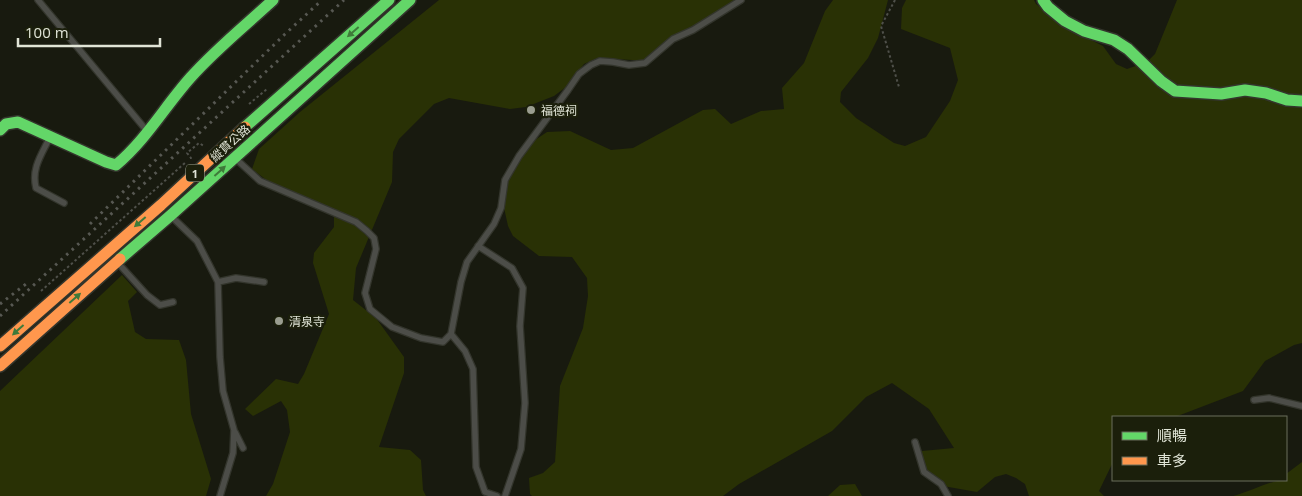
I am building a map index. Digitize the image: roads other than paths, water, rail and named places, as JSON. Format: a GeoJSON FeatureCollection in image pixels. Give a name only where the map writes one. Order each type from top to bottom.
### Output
{"type":"FeatureCollection","features":[{"type":"Feature","properties":{"kind":"main road"},"geometry":{"type":"LineString","coordinates":[[0,130],[6,124],[18,122],[116,165],[127,157],[149,132],[181,90],[204,64],[273,0]]}},
{"type":"Feature","properties":{"kind":"main road","name":"縱貫公路"},"geometry":{"type":"LineString","coordinates":[[0,346],[161,205],[236,135],[389,0]]}},
{"type":"Feature","properties":{"kind":"main road","name":"縱貫公路"},"geometry":{"type":"LineString","coordinates":[[0,366],[410,0]]}},
{"type":"Feature","properties":{"kind":"main road"},"geometry":{"type":"LineString","coordinates":[[1042,0],[1065,21],[1084,31],[1114,40],[1128,49],[1161,81],[1175,91],[1221,94],[1245,90],[1266,93],[1287,100],[1302,101]]}},
{"type":"Feature","properties":{"kind":"main road"},"geometry":{"type":"LineString","coordinates":[[161,205],[171,215]]}},
{"type":"Feature","properties":{"kind":"lane"},"geometry":{"type":"LineString","coordinates":[[38,0],[149,132]]}},
{"type":"Feature","properties":{"kind":"lane"},"geometry":{"type":"LineString","coordinates":[[235,157],[260,181],[356,222],[367,231],[374,238],[376,249],[364,293],[370,309],[392,327],[421,338],[443,342],[451,334],[461,282],[467,262],[494,224],[502,208],[505,180],[519,156],[579,74],[591,65],[600,62],[629,65],[645,63],[673,39],[692,30],[742,0]]}},
{"type":"Feature","properties":{"kind":"lane"},"geometry":{"type":"LineString","coordinates":[[50,137],[36,165],[33,177],[36,188],[64,203]]}},
{"type":"Feature","properties":{"kind":"lane"},"geometry":{"type":"LineString","coordinates":[[171,215],[197,241],[218,282],[223,391],[234,430],[243,448]]}},
{"type":"Feature","properties":{"kind":"lane"},"geometry":{"type":"LineString","coordinates":[[478,246],[512,268],[524,288],[520,326],[525,403],[522,440],[521,449],[505,496]]}},
{"type":"Feature","properties":{"kind":"lane"},"geometry":{"type":"LineString","coordinates":[[116,262],[147,295],[160,305],[173,302]]}},
{"type":"Feature","properties":{"kind":"lane"},"geometry":{"type":"LineString","coordinates":[[218,282],[236,278],[264,282]]}},
{"type":"Feature","properties":{"kind":"lane"},"geometry":{"type":"LineString","coordinates":[[451,334],[465,351],[473,369],[476,467],[485,492],[497,496]]}},
{"type":"Feature","properties":{"kind":"lane"},"geometry":{"type":"LineString","coordinates":[[1254,400],[1269,398],[1302,406]]}},
{"type":"Feature","properties":{"kind":"lane"},"geometry":{"type":"LineString","coordinates":[[220,496],[234,453],[234,430]]}},
{"type":"Feature","properties":{"kind":"lane"},"geometry":{"type":"LineString","coordinates":[[915,442],[924,472],[941,484],[948,496]]}},
{"type":"Feature","properties":{"kind":"railway"},"geometry":{"type":"LineString","coordinates":[[90,224],[322,0]]}},
{"type":"Feature","properties":{"kind":"railway"},"geometry":{"type":"LineString","coordinates":[[0,316],[344,0]]}},
{"type":"Feature","properties":{"kind":"railway"},"geometry":{"type":"LineString","coordinates":[[0,304],[26,284]]}},
{"type":"Feature","properties":{"kind":"place","name":"福德祠"},"geometry":{"type":"Point","coordinates":[531,110]}},
{"type":"Feature","properties":{"kind":"place","name":"清泉寺"},"geometry":{"type":"Point","coordinates":[279,321]}}]}
